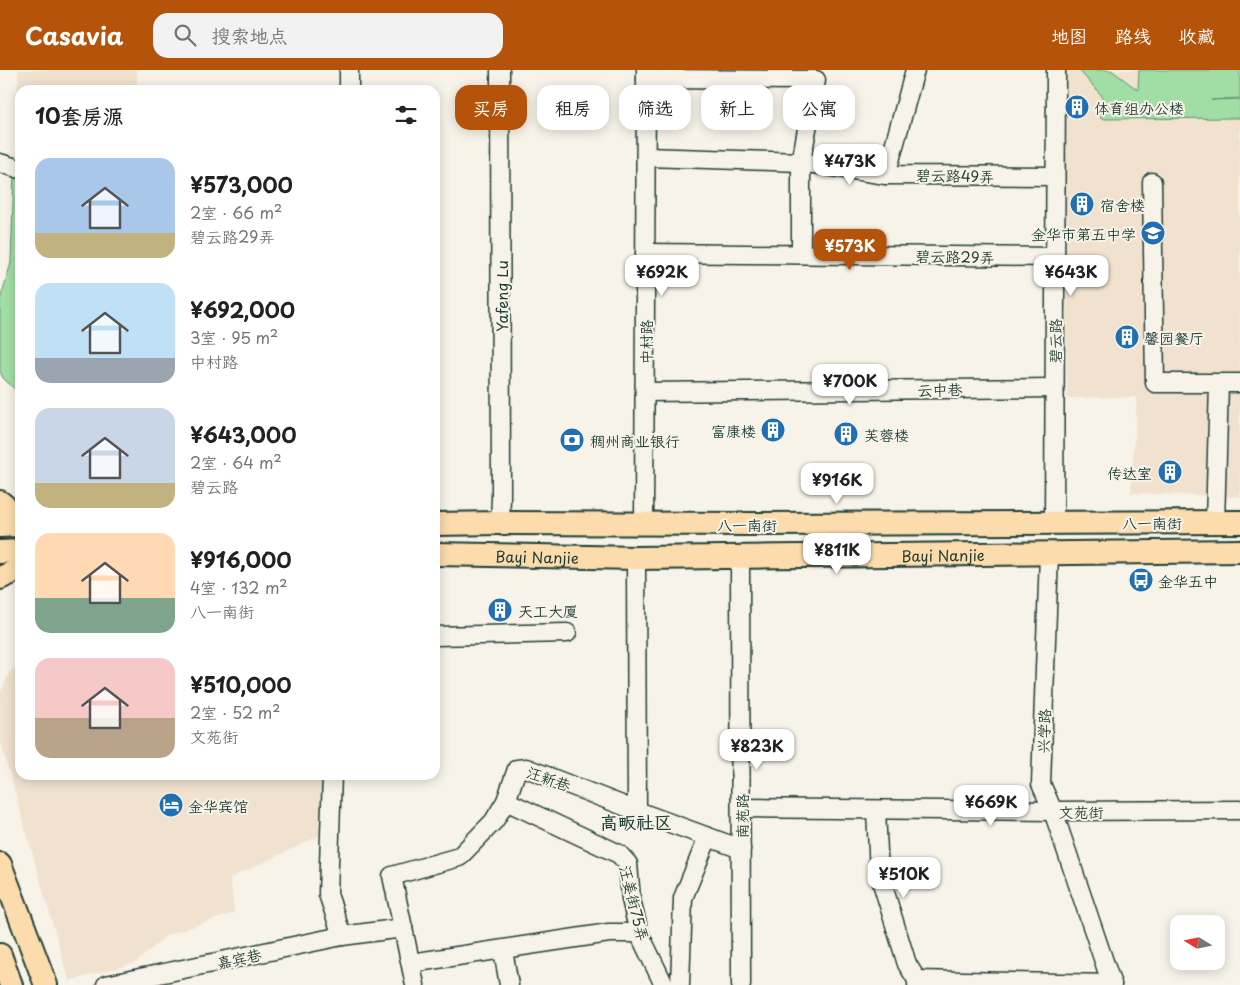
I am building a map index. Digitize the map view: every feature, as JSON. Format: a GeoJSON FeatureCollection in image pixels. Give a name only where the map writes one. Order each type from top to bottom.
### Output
{"type":"FeatureCollection","features":[{"type":"Feature","properties":{"kind":"main road"},"geometry":{"type":"LineString","coordinates":[[0,502],[15,512]]}},
{"type":"Feature","properties":{"kind":"main road","name":"八一南街"},"geometry":{"type":"LineString","coordinates":[[440,524],[1240,522]]}},
{"type":"Feature","properties":{"kind":"main road"},"geometry":{"type":"LineString","coordinates":[[0,526],[15,525]]}},
{"type":"Feature","properties":{"kind":"main road"},"geometry":{"type":"LineString","coordinates":[[0,552],[15,551]]}},
{"type":"Feature","properties":{"kind":"main road","name":"Bayi Nanjie"},"geometry":{"type":"LineString","coordinates":[[440,554],[636,558],[1240,551]]}},
{"type":"Feature","properties":{"kind":"main road"},"geometry":{"type":"LineString","coordinates":[[0,578],[15,571]]}},
{"type":"Feature","properties":{"kind":"main road"},"geometry":{"type":"LineString","coordinates":[[0,864],[46,985]]}},
{"type":"Feature","properties":{"kind":"main road"},"geometry":{"type":"LineString","coordinates":[[0,955],[11,985]]}},
{"type":"Feature","properties":{"kind":"street"},"geometry":{"type":"LineString","coordinates":[[349,70],[349,85]]}},
{"type":"Feature","properties":{"kind":"street","name":"Yafeng Lu"},"geometry":{"type":"LineString","coordinates":[[500,70],[500,523]]}},
{"type":"Feature","properties":{"kind":"street"},"geometry":{"type":"LineString","coordinates":[[886,174],[914,70]]}},
{"type":"Feature","properties":{"kind":"street","name":"碧云路"},"geometry":{"type":"LineString","coordinates":[[1054,523],[1056,70]]}},
{"type":"Feature","properties":{"kind":"street"},"geometry":{"type":"LineString","coordinates":[[646,74],[816,80],[801,162],[801,254]]}},
{"type":"Feature","properties":{"kind":"street","name":"中村路"},"geometry":{"type":"LineString","coordinates":[[644,524],[646,74]]}},
{"type":"Feature","properties":{"kind":"street","name":"碧云路49弄"},"geometry":{"type":"LineString","coordinates":[[646,157],[801,162],[886,174],[1056,176]]}},
{"type":"Feature","properties":{"kind":"street"},"geometry":{"type":"LineString","coordinates":[[0,163],[15,168]]}},
{"type":"Feature","properties":{"kind":"street"},"geometry":{"type":"LineString","coordinates":[[1152,182],[1155,383],[1240,384]]}},
{"type":"Feature","properties":{"kind":"street","name":"碧云路29弄"},"geometry":{"type":"LineString","coordinates":[[646,253],[1055,256]]}},
{"type":"Feature","properties":{"kind":"street"},"geometry":{"type":"LineString","coordinates":[[1214,522],[1219,384]]}},
{"type":"Feature","properties":{"kind":"street","name":"云中巷"},"geometry":{"type":"LineString","coordinates":[[645,392],[1054,388]]}},
{"type":"Feature","properties":{"kind":"street","name":"兴学路"},"geometry":{"type":"LineString","coordinates":[[1049,554],[1041,784],[1053,811],[1112,985]]}},
{"type":"Feature","properties":{"kind":"street","name":"南苑路"},"geometry":{"type":"LineString","coordinates":[[740,557],[741,985]]}},
{"type":"Feature","properties":{"kind":"street"},"geometry":{"type":"LineString","coordinates":[[636,558],[637,811]]}},
{"type":"Feature","properties":{"kind":"street"},"geometry":{"type":"LineString","coordinates":[[440,636],[567,633]]}},
{"type":"Feature","properties":{"kind":"street","name":"汪新巷"},"geometry":{"type":"LineString","coordinates":[[403,928],[392,876],[459,857],[494,821],[506,801],[517,769],[526,768],[741,849]]}},
{"type":"Feature","properties":{"kind":"street"},"geometry":{"type":"LineString","coordinates":[[332,780],[328,894],[342,936]]}},
{"type":"Feature","properties":{"kind":"street","name":"汪姜街75弄"},"geometry":{"type":"LineString","coordinates":[[506,801],[619,854],[628,864],[631,899],[639,933],[664,985]]}},
{"type":"Feature","properties":{"kind":"street","name":"文苑街"},"geometry":{"type":"LineString","coordinates":[[741,808],[1053,811],[1240,810]]}},
{"type":"Feature","properties":{"kind":"street"},"geometry":{"type":"LineString","coordinates":[[876,810],[879,874],[907,964],[917,983],[1112,985]]}},
{"type":"Feature","properties":{"kind":"street"},"geometry":{"type":"LineString","coordinates":[[680,985],[684,898],[708,837]]}},
{"type":"Feature","properties":{"kind":"street"},"geometry":{"type":"LineString","coordinates":[[403,928],[415,985]]}},
{"type":"Feature","properties":{"kind":"street","name":"嘉宾巷"},"geometry":{"type":"LineString","coordinates":[[106,985],[342,936],[403,928]]}},
{"type":"Feature","properties":{"kind":"street"},"geometry":{"type":"LineString","coordinates":[[411,963],[609,933],[639,933]]}},
{"type":"Feature","properties":{"kind":"street"},"geometry":{"type":"LineString","coordinates":[[503,950],[509,985]]}},
{"type":"Feature","properties":{"kind":"shaded area"},"geometry":{"type":"Polygon","coordinates":[[[18,70],[137,70],[137,85],[18,85],[18,70]]]}},
{"type":"Feature","properties":{"kind":"shaded area","name":"金华市第五中学"},"geometry":{"type":"Polygon","coordinates":[[[1065,70],[1240,70],[1240,497],[1131,493],[1137,397],[1067,398],[1065,70]]]}},
{"type":"Feature","properties":{"kind":"shaded area","name":"金华宾馆"},"geometry":{"type":"Polygon","coordinates":[[[15,668],[15,780],[324,780],[321,835],[230,878],[234,913],[167,935],[135,963],[69,981],[0,740],[0,694],[10,671],[15,668]]]}},
{"type":"Feature","properties":{"kind":"green space"},"geometry":{"type":"Polygon","coordinates":[[[1079,70],[1111,70],[1138,90],[1139,70],[1240,70],[1240,98],[1211,100],[1240,99],[1240,118],[1101,119],[1102,96],[1079,70]]]}},
{"type":"Feature","properties":{"kind":"green space"},"geometry":{"type":"Polygon","coordinates":[[[14,173],[15,389],[3,378],[0,371],[0,300],[11,263],[14,173]]]}},
{"type":"Feature","properties":{"kind":"place","name":"体育组办公楼"},"geometry":{"type":"Point","coordinates":[1077,107]}},
{"type":"Feature","properties":{"kind":"place","name":"宿舍楼"},"geometry":{"type":"Point","coordinates":[1082,204]}},
{"type":"Feature","properties":{"kind":"place","name":"金华市第五中学"},"geometry":{"type":"Point","coordinates":[1153,233]}},
{"type":"Feature","properties":{"kind":"place","name":"馨园餐厅"},"geometry":{"type":"Point","coordinates":[1127,337]}},
{"type":"Feature","properties":{"kind":"place","name":"富康楼"},"geometry":{"type":"Point","coordinates":[773,430]}},
{"type":"Feature","properties":{"kind":"place","name":"芙蓉楼"},"geometry":{"type":"Point","coordinates":[846,434]}},
{"type":"Feature","properties":{"kind":"place","name":"稠州商业银行"},"geometry":{"type":"Point","coordinates":[572,440]}},
{"type":"Feature","properties":{"kind":"place","name":"传达室"},"geometry":{"type":"Point","coordinates":[1170,472]}},
{"type":"Feature","properties":{"kind":"place","name":"金华五中"},"geometry":{"type":"Point","coordinates":[1141,580]}},
{"type":"Feature","properties":{"kind":"place","name":"天工大厦"},"geometry":{"type":"Point","coordinates":[500,610]}},
{"type":"Feature","properties":{"kind":"place","name":"金华宾馆"},"geometry":{"type":"Point","coordinates":[171,805]}},
{"type":"Feature","properties":{"kind":"district","name":"高畈社区"},"geometry":{"type":"Point","coordinates":[636,821]}}]}
